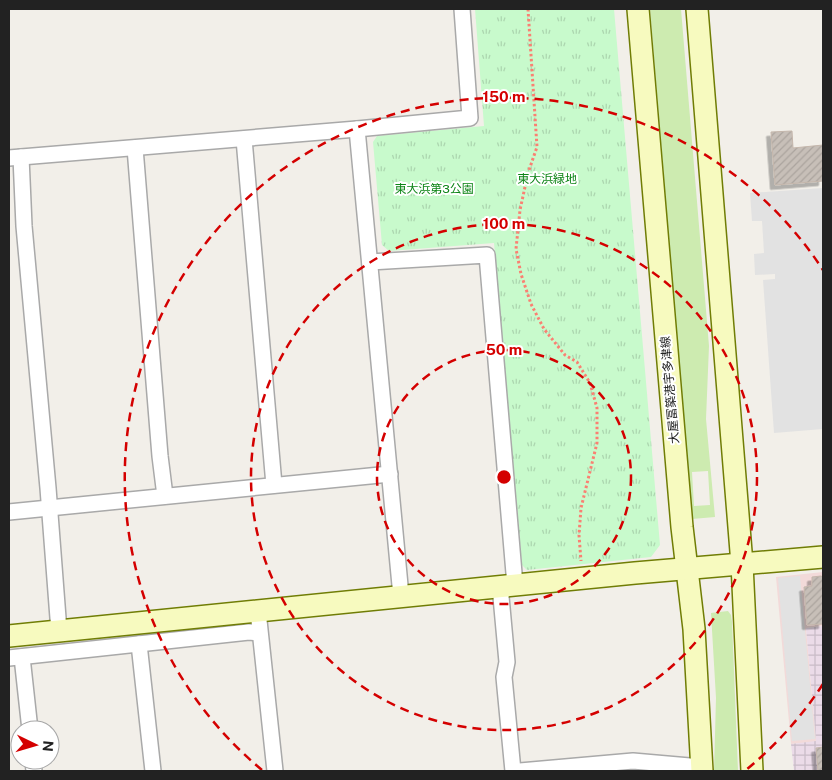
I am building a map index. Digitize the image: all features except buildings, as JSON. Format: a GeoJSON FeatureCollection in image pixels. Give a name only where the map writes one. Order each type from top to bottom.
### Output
{"type":"FeatureCollection","features":[{"type":"Feature","properties":{"kind":"main road","name":"大屋冨築港宇多津線"},"geometry":{"type":"LineString","coordinates":[[638,9],[682,527],[694,629],[701,769]]}},
{"type":"Feature","properties":{"kind":"main road"},"geometry":{"type":"LineString","coordinates":[[697,9],[742,564],[752,771]]}},
{"type":"Feature","properties":{"kind":"main road"},"geometry":{"type":"LineString","coordinates":[[9,636],[508,585],[823,557]]}},
{"type":"Feature","properties":{"kind":"street"},"geometry":{"type":"LineString","coordinates":[[58,630],[24,226],[15,157],[244,139],[470,118],[462,9]]}},
{"type":"Feature","properties":{"kind":"street"},"geometry":{"type":"LineString","coordinates":[[357,129],[401,596]]}},
{"type":"Feature","properties":{"kind":"street"},"geometry":{"type":"LineString","coordinates":[[244,139],[274,485]]}},
{"type":"Feature","properties":{"kind":"street"},"geometry":{"type":"LineString","coordinates":[[135,148],[159,446],[165,496]]}},
{"type":"Feature","properties":{"kind":"street"},"geometry":{"type":"LineString","coordinates":[[370,262],[487,255],[508,585],[507,662],[504,677],[513,771]]}},
{"type":"Feature","properties":{"kind":"street"},"geometry":{"type":"LineString","coordinates":[[9,512],[390,474]]}},
{"type":"Feature","properties":{"kind":"street"},"geometry":{"type":"LineString","coordinates":[[258,611],[275,771]]}},
{"type":"Feature","properties":{"kind":"street"},"geometry":{"type":"LineString","coordinates":[[28,720],[15,657],[249,632],[259,633]]}},
{"type":"Feature","properties":{"kind":"street"},"geometry":{"type":"LineString","coordinates":[[139,644],[153,771]]}},
{"type":"Feature","properties":{"kind":"street"},"geometry":{"type":"LineString","coordinates":[[520,771],[633,761],[701,769]]}},
{"type":"Feature","properties":{"kind":"path"},"geometry":{"type":"LineString","coordinates":[[528,9],[537,147],[528,173],[520,210],[516,250],[521,274],[531,304],[544,329],[565,355],[577,362],[590,383],[597,408],[596,443],[581,508],[579,535],[581,566]]}},
{"type":"Feature","properties":{"kind":"shaded area"},"geometry":{"type":"Polygon","coordinates":[[[823,188],[823,429],[774,433],[763,280],[775,279],[775,274],[755,275],[754,254],[764,253],[762,221],[752,221],[750,193],[823,188]]]}},
{"type":"Feature","properties":{"kind":"shaded area"},"geometry":{"type":"Polygon","coordinates":[[[823,572],[823,626],[806,628],[816,742],[791,744],[776,577],[823,572]]]}},
{"type":"Feature","properties":{"kind":"shaded area"},"geometry":{"type":"Polygon","coordinates":[[[800,576],[815,739],[792,741],[778,578],[800,576]]]}},
{"type":"Feature","properties":{"kind":"shaded area"},"geometry":{"type":"Polygon","coordinates":[[[823,626],[823,771],[794,771],[791,744],[816,741],[806,628],[823,626]]]}},
{"type":"Feature","properties":{"kind":"green space","name":"東大浜緑地"},"geometry":{"type":"Polygon","coordinates":[[[475,9],[614,9],[660,545],[651,557],[527,570],[522,565],[494,243],[389,251],[382,245],[373,142],[377,136],[484,126],[475,9]]]}},
{"type":"Feature","properties":{"kind":"green space"},"geometry":{"type":"Polygon","coordinates":[[[650,9],[681,9],[709,346],[706,419],[715,517],[692,519],[650,9]],[[708,471],[692,472],[694,506],[710,505],[708,471]]]}},
{"type":"Feature","properties":{"kind":"green space"},"geometry":{"type":"Polygon","coordinates":[[[728,611],[732,622],[738,771],[714,771],[716,698],[711,613],[728,611]]]}},
{"type":"Feature","properties":{"kind":"park label","name":"東大浜第3公園"},"geometry":{"type":"Point","coordinates":[434,189]}}]}
